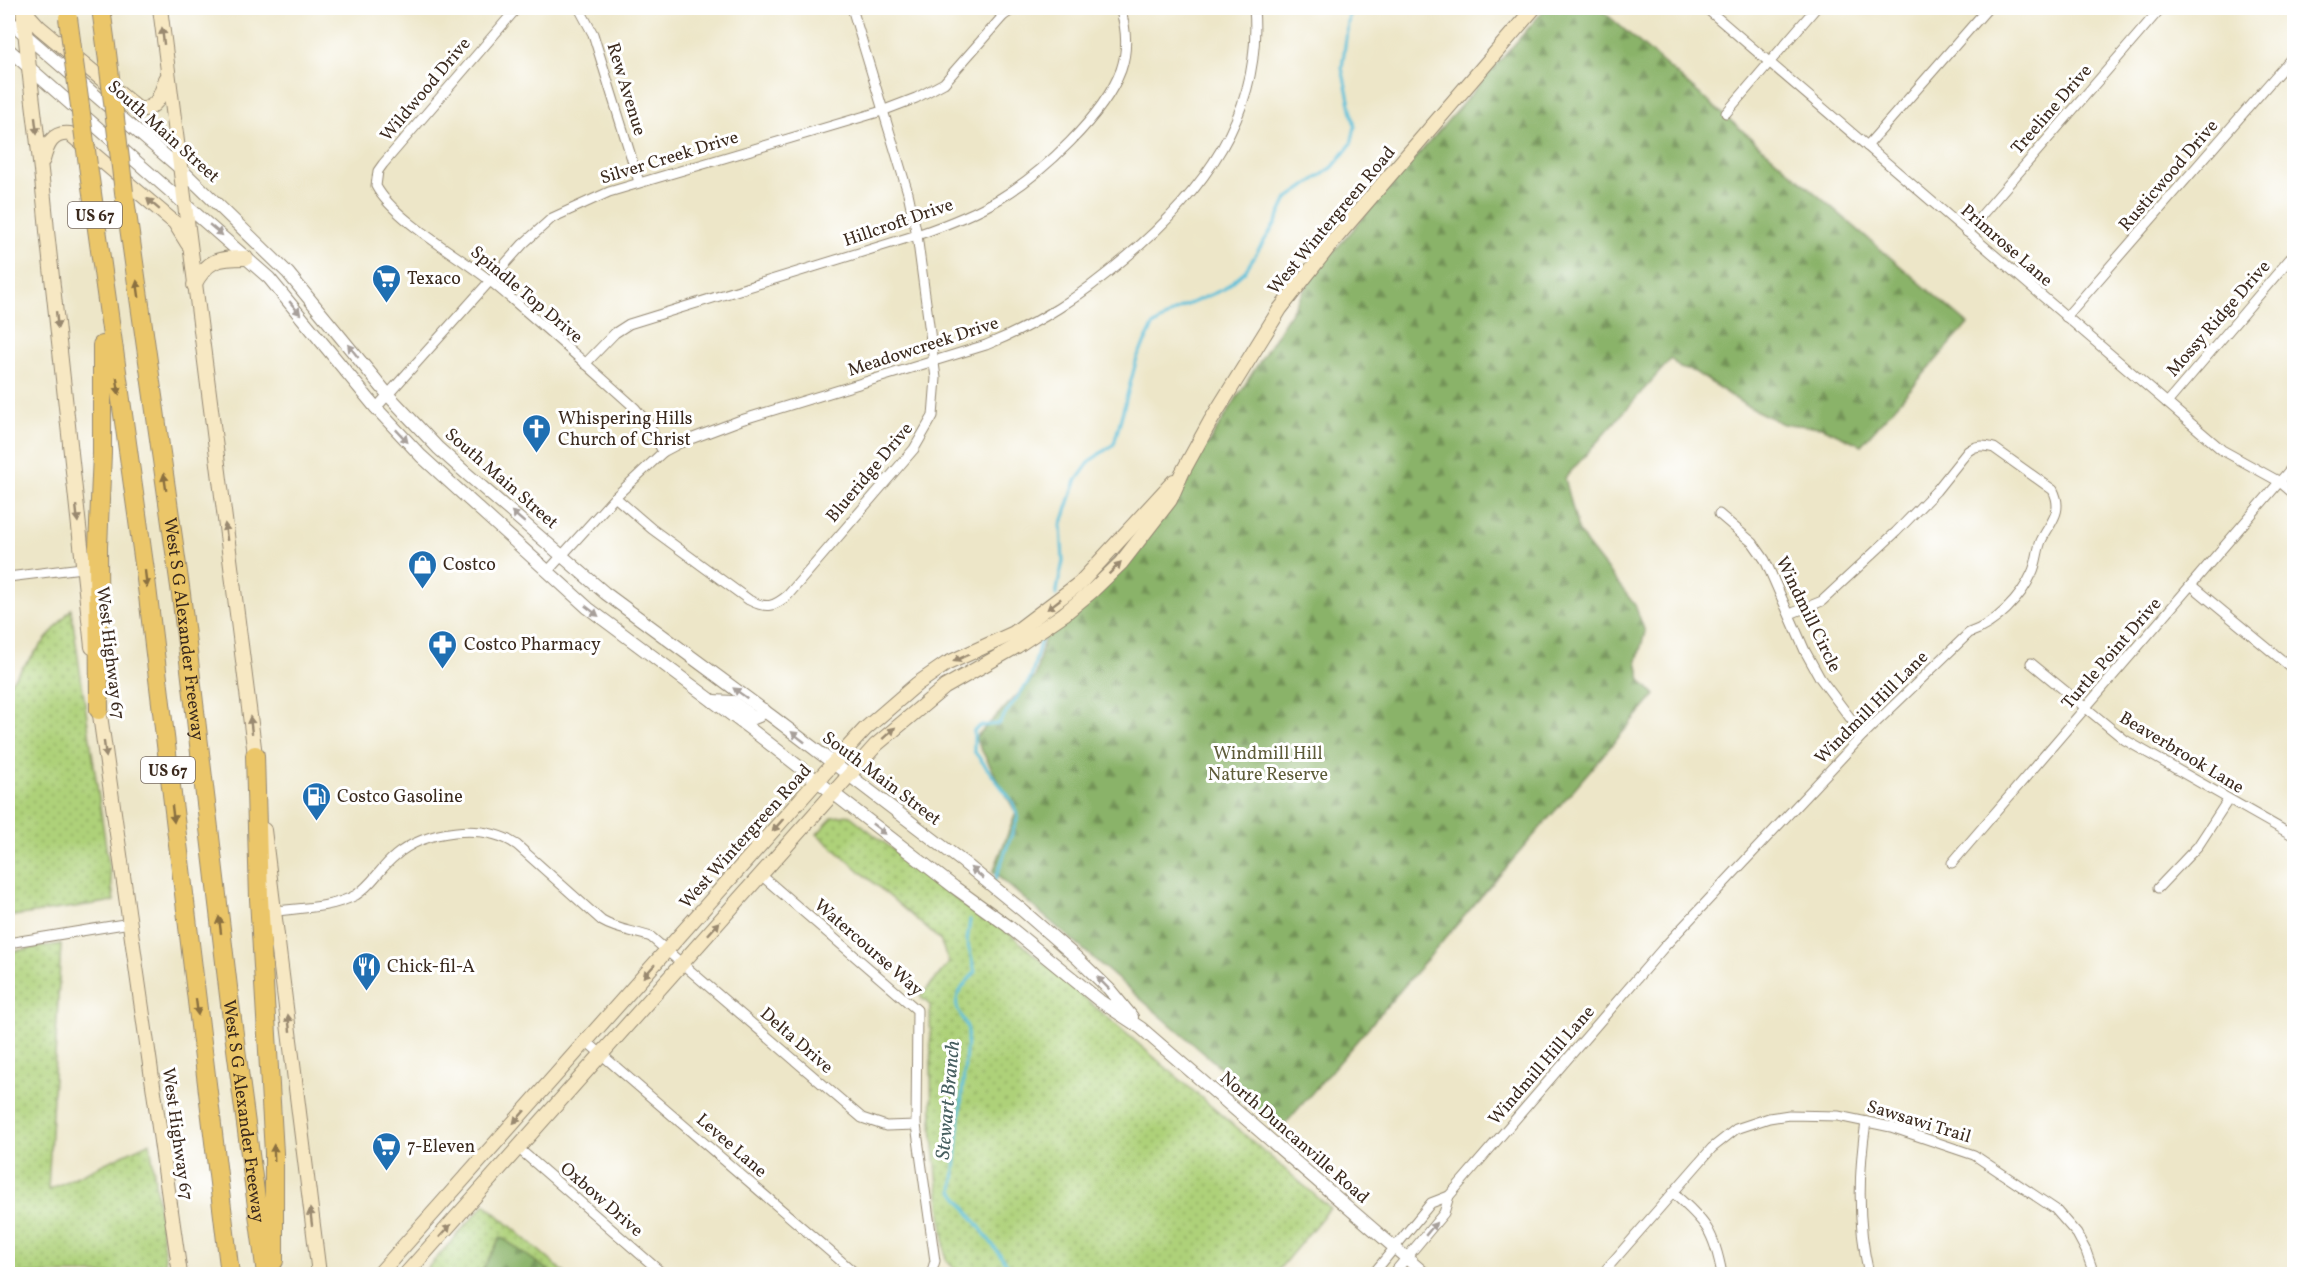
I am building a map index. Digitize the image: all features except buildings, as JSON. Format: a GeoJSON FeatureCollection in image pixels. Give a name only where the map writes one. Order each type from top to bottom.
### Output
{"type":"FeatureCollection","features":[{"type":"Feature","properties":{"kind":"highway","name":"US 67"},"geometry":{"type":"LineString","coordinates":[[101,8],[107,53]]}},
{"type":"Feature","properties":{"kind":"highway"},"geometry":{"type":"LineString","coordinates":[[107,8],[107,53]]}},
{"type":"Feature","properties":{"kind":"highway","name":"West S G Alexander Freeway"},"geometry":{"type":"LineString","coordinates":[[68,13],[145,571],[230,1275]]}},
{"type":"Feature","properties":{"kind":"highway","name":"West S G Alexander Freeway"},"geometry":{"type":"LineString","coordinates":[[107,53],[124,192],[181,594],[230,1004],[266,1275]]}},
{"type":"Feature","properties":{"kind":"highway"},"geometry":{"type":"LineString","coordinates":[[99,710],[101,265]]}},
{"type":"Feature","properties":{"kind":"highway"},"geometry":{"type":"LineString","coordinates":[[255,755],[259,899],[274,1153],[273,1275]]}},
{"type":"Feature","properties":{"kind":"main road","name":"West Highway 67"},"geometry":{"type":"LineString","coordinates":[[25,8],[28,68],[42,164],[82,568],[99,710],[180,1275]]}},
{"type":"Feature","properties":{"kind":"main road"},"geometry":{"type":"LineString","coordinates":[[25,8],[39,27],[138,109],[150,109],[158,101],[167,77]]}},
{"type":"Feature","properties":{"kind":"main road"},"geometry":{"type":"LineString","coordinates":[[160,8],[319,1275]]}},
{"type":"Feature","properties":{"kind":"main road","name":"West Wintergreen Road"},"geometry":{"type":"LineString","coordinates":[[406,1275],[876,745],[927,701],[966,674],[1014,648],[1072,607],[1121,563],[1170,500],[1182,473],[1280,309],[1334,240],[1534,8]]}},
{"type":"Feature","properties":{"kind":"main road"},"geometry":{"type":"LineString","coordinates":[[42,164],[46,146],[51,140],[57,135],[70,134],[175,223],[190,248]]}},
{"type":"Feature","properties":{"kind":"main road"},"geometry":{"type":"LineString","coordinates":[[194,285],[205,267],[215,260],[246,258]]}},
{"type":"Feature","properties":{"kind":"main road","name":"West Wintergreen Road"},"geometry":{"type":"LineString","coordinates":[[379,1275],[865,729],[917,684],[946,664],[1014,633],[1065,596],[1092,571],[1182,473]]}},
{"type":"Feature","properties":{"kind":"main road"},"geometry":{"type":"LineString","coordinates":[[452,1193],[467,1206]]}},
{"type":"Feature","properties":{"kind":"street","name":"Wildwood Drive"},"geometry":{"type":"LineString","coordinates":[[383,164],[517,8]]}},
{"type":"Feature","properties":{"kind":"street","name":"Rew Avenue"},"geometry":{"type":"LineString","coordinates":[[579,8],[592,34],[639,182]]}},
{"type":"Feature","properties":{"kind":"street","name":"Blueridge Drive"},"geometry":{"type":"LineString","coordinates":[[615,497],[652,530],[750,600],[769,607],[778,603],[914,448],[926,431],[933,416],[934,360],[917,235],[908,193],[852,8]]}},
{"type":"Feature","properties":{"kind":"street"},"geometry":{"type":"LineString","coordinates":[[994,8],[1004,16]]}},
{"type":"Feature","properties":{"kind":"street","name":"Silver Creek Drive"},"geometry":{"type":"LineString","coordinates":[[376,408],[523,244],[552,218],[609,192],[639,182],[882,111],[916,98],[944,82],[1004,16],[1015,8]]}},
{"type":"Feature","properties":{"kind":"street","name":"Hillcroft Drive"},"geometry":{"type":"LineString","coordinates":[[585,364],[615,333],[629,324],[917,235],[950,223],[1000,198],[1050,161],[1102,104],[1121,70],[1126,50],[1125,28],[1120,8]]}},
{"type":"Feature","properties":{"kind":"street","name":"Meadowcreek Drive"},"geometry":{"type":"LineString","coordinates":[[548,572],[615,497],[663,452],[701,434],[986,345],[1058,311],[1132,253],[1182,206],[1197,188],[1225,145],[1242,106],[1253,66],[1254,8]]}},
{"type":"Feature","properties":{"kind":"street","name":"Primrose Lane"},"geometry":{"type":"LineString","coordinates":[[1706,8],[2222,450],[2280,482],[2295,494]]}},
{"type":"Feature","properties":{"kind":"street"},"geometry":{"type":"LineString","coordinates":[[1726,113],[1816,8]]}},
{"type":"Feature","properties":{"kind":"street"},"geometry":{"type":"LineString","coordinates":[[1868,146],[1988,8]]}},
{"type":"Feature","properties":{"kind":"street","name":"Treeline Drive"},"geometry":{"type":"LineString","coordinates":[[1967,232],[2161,8]]}},
{"type":"Feature","properties":{"kind":"street","name":"South Main Street"},"geometry":{"type":"LineString","coordinates":[[8,20],[182,170],[288,273],[324,314],[389,396],[438,448],[467,474],[605,593],[963,862],[1022,910]]}},
{"type":"Feature","properties":{"kind":"street","name":"South Main Street"},"geometry":{"type":"LineString","coordinates":[[8,48],[276,286],[376,408],[421,456],[588,608],[1008,926]]}},
{"type":"Feature","properties":{"kind":"street","name":"Rusticwood Drive"},"geometry":{"type":"LineString","coordinates":[[2066,317],[2295,55]]}},
{"type":"Feature","properties":{"kind":"street","name":"Spindle Top Drive"},"geometry":{"type":"LineString","coordinates":[[383,164],[376,178],[376,186],[380,194],[415,226],[490,281],[585,364],[642,416],[656,436],[663,452]]}},
{"type":"Feature","properties":{"kind":"street","name":"Mossy Ridge Drive"},"geometry":{"type":"LineString","coordinates":[[2167,403],[2295,254]]}},
{"type":"Feature","properties":{"kind":"street"},"geometry":{"type":"LineString","coordinates":[[276,286],[288,273]]}},
{"type":"Feature","properties":{"kind":"street","name":"Windmill Hill Lane"},"geometry":{"type":"LineString","coordinates":[[1393,1275],[1444,1214],[1449,1196],[1665,946],[1863,735],[1970,633],[1991,623],[2022,590],[2033,572],[2038,548],[2058,509],[2057,498],[2053,490],[1994,448],[1985,445],[1974,447],[1896,532],[1822,600],[1790,614]]}},
{"type":"Feature","properties":{"kind":"street","name":"Turtle Point Drive"},"geometry":{"type":"LineString","coordinates":[[1952,863],[2295,465]]}},
{"type":"Feature","properties":{"kind":"street"},"geometry":{"type":"LineString","coordinates":[[455,487],[467,474]]}},
{"type":"Feature","properties":{"kind":"street","name":"Windmill Circle"},"geometry":{"type":"LineString","coordinates":[[1719,514],[1753,543],[1765,560],[1805,651],[1820,678],[1863,735]]}},
{"type":"Feature","properties":{"kind":"street"},"geometry":{"type":"LineString","coordinates":[[8,577],[82,568]]}},
{"type":"Feature","properties":{"kind":"street"},"geometry":{"type":"LineString","coordinates":[[2192,585],[2295,670]]}},
{"type":"Feature","properties":{"kind":"street"},"geometry":{"type":"LineString","coordinates":[[667,667],[681,649]]}},
{"type":"Feature","properties":{"kind":"street","name":"Beaverbrook Lane"},"geometry":{"type":"LineString","coordinates":[[2031,663],[2125,740],[2295,836]]}},
{"type":"Feature","properties":{"kind":"street"},"geometry":{"type":"LineString","coordinates":[[713,701],[733,702],[754,718],[764,711]]}},
{"type":"Feature","properties":{"kind":"street"},"geometry":{"type":"LineString","coordinates":[[2158,888],[2198,846],[2228,800]]}},
{"type":"Feature","properties":{"kind":"street","name":"Delta Drive"},"geometry":{"type":"LineString","coordinates":[[275,910],[342,901],[357,894],[407,846],[440,833],[461,831],[481,833],[512,842],[602,921],[613,928],[651,937],[862,1118],[886,1125],[916,1125]]}},
{"type":"Feature","properties":{"kind":"street","name":"Watercourse Way"},"geometry":{"type":"LineString","coordinates":[[761,875],[917,1010],[916,1125],[934,1261],[931,1275]]}},
{"type":"Feature","properties":{"kind":"street"},"geometry":{"type":"LineString","coordinates":[[1008,926],[1022,910]]}},
{"type":"Feature","properties":{"kind":"street","name":"North Duncanville Road"},"geometry":{"type":"LineString","coordinates":[[1022,910],[1109,989],[1141,1028]]}},
{"type":"Feature","properties":{"kind":"street"},"geometry":{"type":"LineString","coordinates":[[8,943],[130,923]]}},
{"type":"Feature","properties":{"kind":"street","name":"North Duncanville Road"},"geometry":{"type":"LineString","coordinates":[[1008,926],[1100,1001],[1141,1028],[1425,1275]]}},
{"type":"Feature","properties":{"kind":"street","name":"Levee Lane"},"geometry":{"type":"LineString","coordinates":[[586,1041],[856,1275]]}},
{"type":"Feature","properties":{"kind":"street","name":"Sawsawi Trail"},"geometry":{"type":"LineString","coordinates":[[1602,1275],[1712,1148],[1736,1129],[1768,1118],[1789,1115],[1838,1116],[1891,1127],[1974,1155],[2055,1209],[2077,1234],[2086,1251],[2094,1275]]}},
{"type":"Feature","properties":{"kind":"street"},"geometry":{"type":"LineString","coordinates":[[1866,1122],[1860,1165],[1859,1212],[1863,1250],[1869,1275]]}},
{"type":"Feature","properties":{"kind":"street","name":"Oxbow Drive"},"geometry":{"type":"LineString","coordinates":[[518,1148],[663,1275]]}},
{"type":"Feature","properties":{"kind":"street"},"geometry":{"type":"LineString","coordinates":[[1674,1193],[1711,1231],[1722,1275]]}},
{"type":"Feature","properties":{"kind":"street","name":"Windmill Hill Lane"},"geometry":{"type":"LineString","coordinates":[[1373,1275],[1431,1203],[1449,1196]]}},
{"type":"Feature","properties":{"kind":"green space","name":"Windmill Hill Nature Reserve"},"geometry":{"type":"Polygon","coordinates":[[[1546,8],[1599,8],[1968,324],[1861,445],[1822,427],[1783,424],[1745,405],[1695,372],[1680,368],[1671,359],[1565,478],[1578,530],[1635,605],[1645,632],[1637,661],[1641,680],[1655,695],[1280,1130],[1219,1082],[1227,1073],[993,872],[1016,813],[975,738],[1035,677],[1047,628],[1116,565],[1165,512],[1316,272],[1546,8]]]}},
{"type":"Feature","properties":{"kind":"green space"},"geometry":{"type":"Polygon","coordinates":[[[71,609],[114,901],[8,917],[8,685],[71,609]]]}},
{"type":"Feature","properties":{"kind":"green space"},"geometry":{"type":"Polygon","coordinates":[[[849,815],[974,913],[981,909],[1330,1208],[1275,1274],[961,1274],[946,1261],[932,1128],[930,1005],[920,997],[949,963],[940,940],[817,834],[833,817],[849,815]]]}},
{"type":"Feature","properties":{"kind":"green space"},"geometry":{"type":"Polygon","coordinates":[[[61,944],[48,1190],[150,1142],[167,1274],[8,1274],[8,952],[61,944]]]}},
{"type":"Feature","properties":{"kind":"green space"},"geometry":{"type":"Polygon","coordinates":[[[485,1204],[566,1274],[422,1274],[485,1204]]]}},
{"type":"Feature","properties":{"kind":"green space"},"geometry":{"type":"Polygon","coordinates":[[[501,1237],[553,1274],[480,1274],[501,1237]]]}},
{"type":"Feature","properties":{"kind":"waterway","name":"Stewart Branch"},"geometry":{"type":"LineString","coordinates":[[1056,595],[1063,561],[1061,526],[1076,481],[1091,460],[1114,444],[1137,358],[1153,326],[1180,308],[1224,289],[1245,271],[1275,224],[1287,199],[1333,167],[1351,144],[1355,127],[1342,68],[1350,8]]}},
{"type":"Feature","properties":{"kind":"waterway","name":"Stewart Branch"},"geometry":{"type":"LineString","coordinates":[[995,880],[1018,817],[1012,801],[974,751],[974,730],[980,726],[998,724],[1031,678],[1042,635]]}},
{"type":"Feature","properties":{"kind":"waterway","name":"Stewart Branch"},"geometry":{"type":"LineString","coordinates":[[970,920],[967,941],[975,972],[957,997],[958,1010],[968,1030],[953,1191],[1012,1271],[1011,1274]]}},
{"type":"Feature","properties":{"kind":"place","name":"Texaco"},"geometry":{"type":"Point","coordinates":[386,304]}},
{"type":"Feature","properties":{"kind":"place","name":"Whispering Hills Church of Christ"},"geometry":{"type":"Point","coordinates":[537,454]}},
{"type":"Feature","properties":{"kind":"place","name":"Costco"},"geometry":{"type":"Point","coordinates":[422,590]}},
{"type":"Feature","properties":{"kind":"place","name":"Costco Pharmacy"},"geometry":{"type":"Point","coordinates":[443,670]}},
{"type":"Feature","properties":{"kind":"place","name":"Costco Gasoline"},"geometry":{"type":"Point","coordinates":[316,822]}},
{"type":"Feature","properties":{"kind":"place","name":"Chick-fil-A"},"geometry":{"type":"Point","coordinates":[366,992]}},
{"type":"Feature","properties":{"kind":"place","name":"7-Eleven"},"geometry":{"type":"Point","coordinates":[386,1172]}}]}
